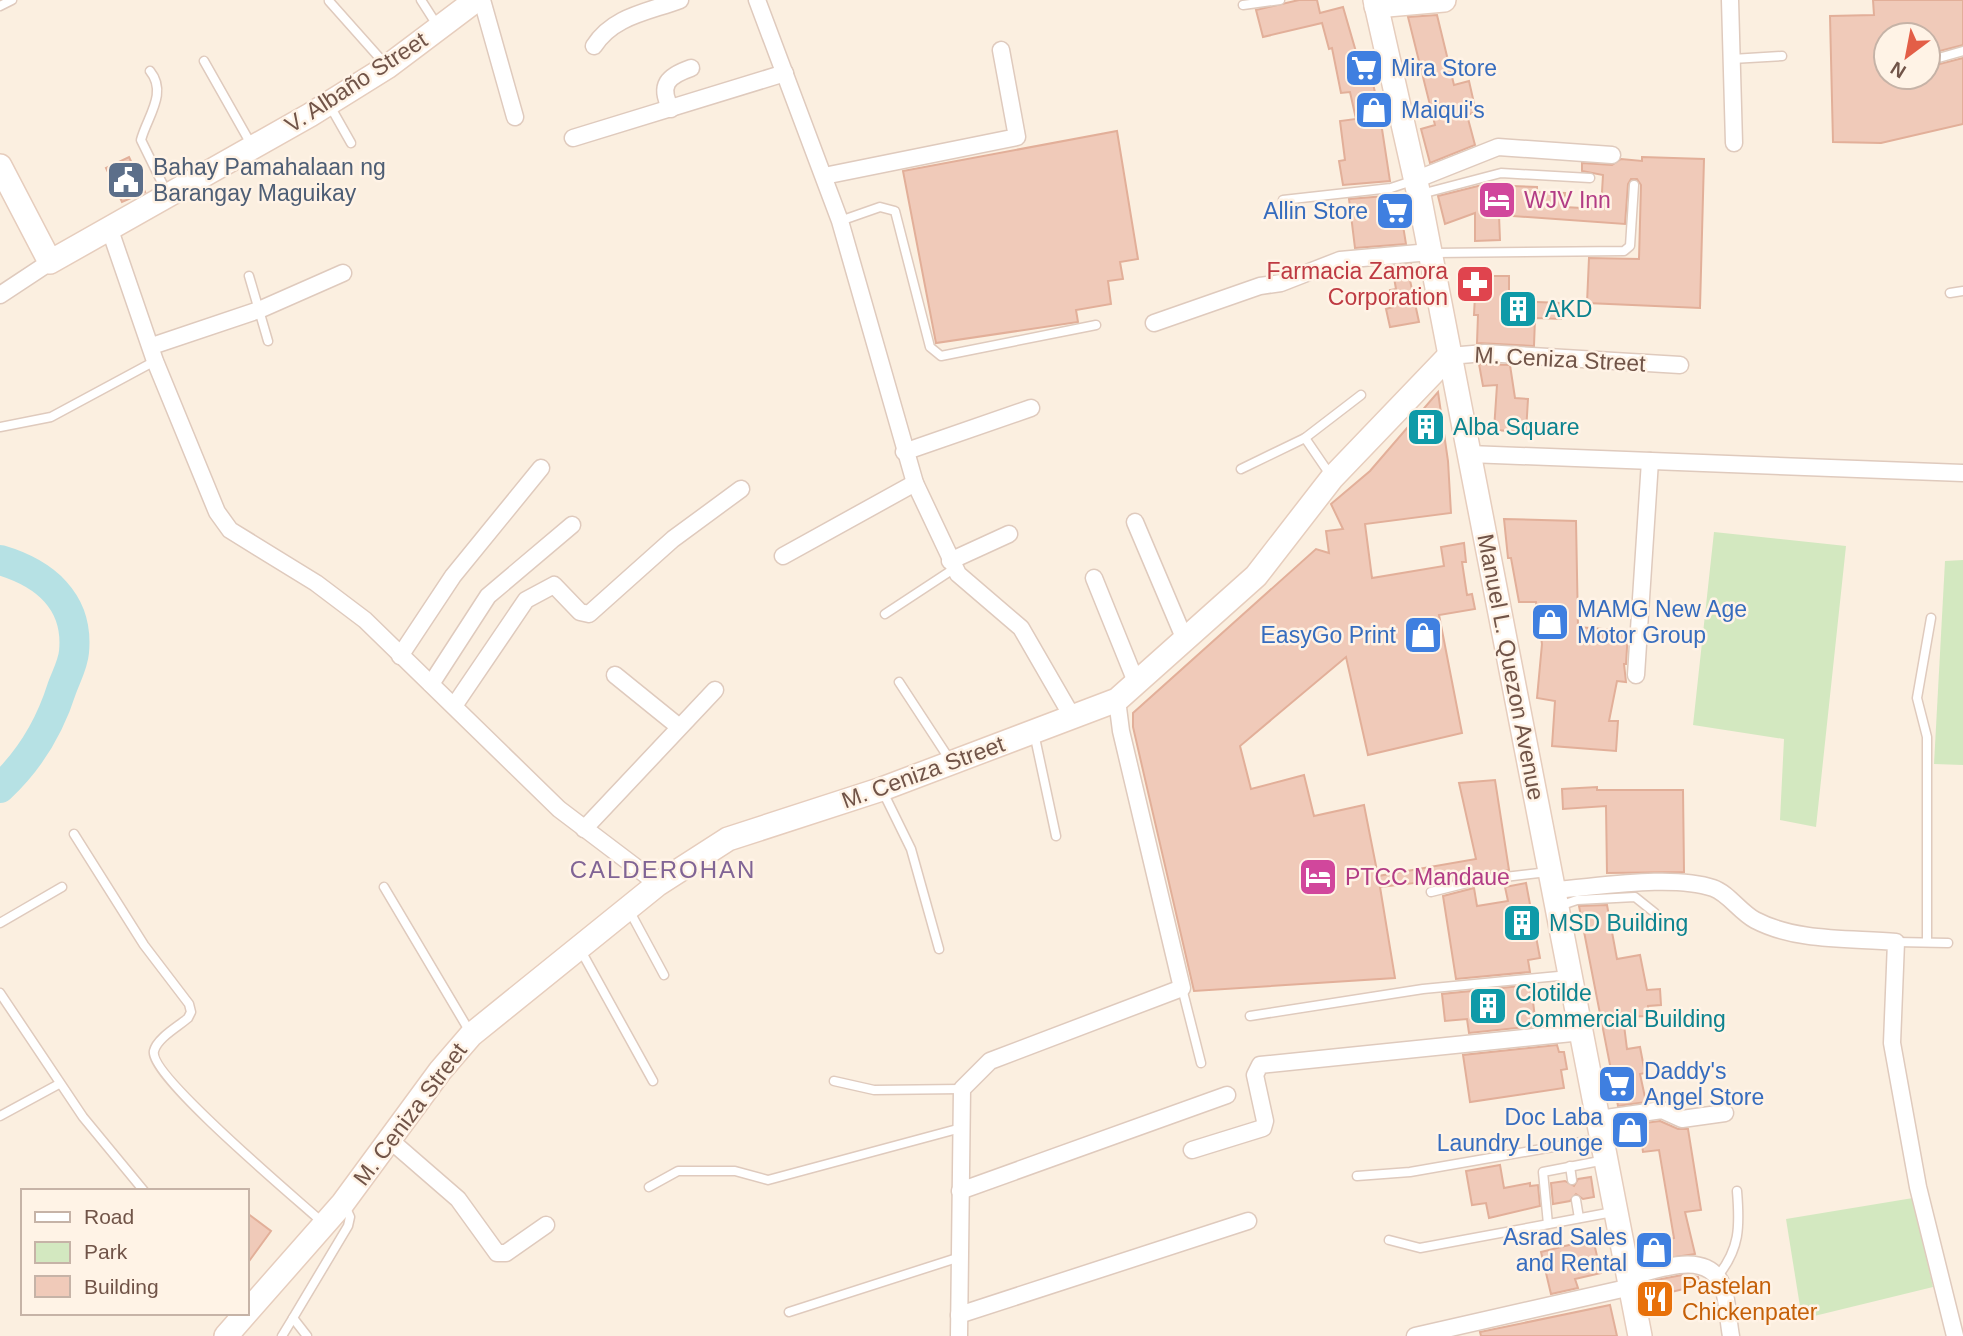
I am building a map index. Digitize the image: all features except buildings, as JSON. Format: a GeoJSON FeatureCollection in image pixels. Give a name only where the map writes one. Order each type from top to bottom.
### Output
{"type":"FeatureCollection","features":[{"type":"Feature","properties":{"kind":"street","name":"V. Albaño Street"},"geometry":{"type":"LineString","coordinates":[[50,262],[328,103],[387,66],[476,0]]}},
{"type":"Feature","properties":{"kind":"street"},"geometry":{"type":"LineString","coordinates":[[482,0],[515,117]]}},
{"type":"Feature","properties":{"kind":"street"},"geometry":{"type":"LineString","coordinates":[[757,0],[840,221],[915,483],[958,574],[1021,628],[1073,718]]}},
{"type":"Feature","properties":{"kind":"street"},"geometry":{"type":"LineString","coordinates":[[1376,3],[1444,0]]}},
{"type":"Feature","properties":{"kind":"street"},"geometry":{"type":"LineString","coordinates":[[1730,0],[1734,143]]}},
{"type":"Feature","properties":{"kind":"street"},"geometry":{"type":"LineString","coordinates":[[594,46],[604,29],[614,23],[673,1]]}},
{"type":"Feature","properties":{"kind":"street","name":"Manuel L. Quezon Avenue"},"geometry":{"type":"LineString","coordinates":[[1376,3],[1430,252],[1640,1336]]}},
{"type":"Feature","properties":{"kind":"street"},"geometry":{"type":"LineString","coordinates":[[824,176],[1017,137],[1001,50]]}},
{"type":"Feature","properties":{"kind":"street"},"geometry":{"type":"LineString","coordinates":[[671,109],[664,96],[664,85],[672,75],[691,68]]}},
{"type":"Feature","properties":{"kind":"street"},"geometry":{"type":"LineString","coordinates":[[573,138],[785,73]]}},
{"type":"Feature","properties":{"kind":"street"},"geometry":{"type":"LineString","coordinates":[[1417,187],[1498,147],[1612,155]]}},
{"type":"Feature","properties":{"kind":"street"},"geometry":{"type":"LineString","coordinates":[[0,166],[50,262],[0,295]]}},
{"type":"Feature","properties":{"kind":"street"},"geometry":{"type":"LineString","coordinates":[[110,230],[153,353],[217,512],[229,530],[316,583],[365,621],[584,829],[658,884]]}},
{"type":"Feature","properties":{"kind":"street"},"geometry":{"type":"LineString","coordinates":[[1154,323],[1260,286],[1282,284],[1340,260],[1430,252]]}},
{"type":"Feature","properties":{"kind":"street"},"geometry":{"type":"LineString","coordinates":[[153,353],[343,274]]}},
{"type":"Feature","properties":{"kind":"street","name":"M. Ceniza Street"},"geometry":{"type":"LineString","coordinates":[[248,1312],[343,1203],[440,1070],[471,1035],[658,884],[728,839],[882,789],[1117,700],[1256,576],[1332,478],[1449,356],[1485,353],[1681,365]]}},
{"type":"Feature","properties":{"kind":"street"},"geometry":{"type":"LineString","coordinates":[[904,452],[1031,408]]}},
{"type":"Feature","properties":{"kind":"street"},"geometry":{"type":"LineString","coordinates":[[1469,454],[1963,473]]}},
{"type":"Feature","properties":{"kind":"street"},"geometry":{"type":"LineString","coordinates":[[1636,675],[1650,461]]}},
{"type":"Feature","properties":{"kind":"street"},"geometry":{"type":"LineString","coordinates":[[400,656],[453,576],[541,468]]}},
{"type":"Feature","properties":{"kind":"street"},"geometry":{"type":"LineString","coordinates":[[783,556],[915,483]]}},
{"type":"Feature","properties":{"kind":"street"},"geometry":{"type":"LineString","coordinates":[[454,706],[526,600],[554,585],[580,612],[589,614],[673,539],[741,489]]}},
{"type":"Feature","properties":{"kind":"street"},"geometry":{"type":"LineString","coordinates":[[1135,522],[1185,640]]}},
{"type":"Feature","properties":{"kind":"street"},"geometry":{"type":"LineString","coordinates":[[430,684],[488,596],[572,525]]}},
{"type":"Feature","properties":{"kind":"street"},"geometry":{"type":"LineString","coordinates":[[953,564],[1009,534]]}},
{"type":"Feature","properties":{"kind":"street"},"geometry":{"type":"LineString","coordinates":[[1094,578],[1136,682]]}},
{"type":"Feature","properties":{"kind":"street"},"geometry":{"type":"LineString","coordinates":[[615,676],[678,726]]}},
{"type":"Feature","properties":{"kind":"street"},"geometry":{"type":"LineString","coordinates":[[584,829],[678,726],[715,690]]}},
{"type":"Feature","properties":{"kind":"street"},"geometry":{"type":"LineString","coordinates":[[959,1336],[962,1089],[990,1061],[1182,988],[1121,731],[1117,700]]}},
{"type":"Feature","properties":{"kind":"street"},"geometry":{"type":"LineString","coordinates":[[1554,890],[1682,882],[1716,888],[1754,920],[1776,928],[1798,934],[1896,942],[1892,1043],[1918,1187],[1955,1336]]}},
{"type":"Feature","properties":{"kind":"street"},"geometry":{"type":"LineString","coordinates":[[1192,1150],[1263,1128],[1265,1121],[1255,1075],[1260,1065],[1581,1032]]}},
{"type":"Feature","properties":{"kind":"street"},"geometry":{"type":"LineString","coordinates":[[960,1191],[1227,1095]]}},
{"type":"Feature","properties":{"kind":"street"},"geometry":{"type":"LineString","coordinates":[[1602,1139],[1662,1110],[1682,1119],[1726,1113]]}},
{"type":"Feature","properties":{"kind":"street"},"geometry":{"type":"LineString","coordinates":[[390,1140],[458,1199],[497,1253],[506,1253],[546,1225]]}},
{"type":"Feature","properties":{"kind":"street"},"geometry":{"type":"LineString","coordinates":[[959,1315],[1248,1222]]}},
{"type":"Feature","properties":{"kind":"street"},"geometry":{"type":"LineString","coordinates":[[1415,1336],[1693,1264],[1717,1277],[1723,1287],[1731,1336]]}},
{"type":"Feature","properties":{"kind":"street","name":"M. Ceniza Street"},"geometry":{"type":"LineString","coordinates":[[226,1336],[245,1315]]}},
{"type":"Feature","properties":{"kind":"lane"},"geometry":{"type":"LineString","coordinates":[[0,6],[12,0]]}},
{"type":"Feature","properties":{"kind":"lane"},"geometry":{"type":"LineString","coordinates":[[421,0],[439,28]]}},
{"type":"Feature","properties":{"kind":"lane"},"geometry":{"type":"LineString","coordinates":[[1242,5],[1280,0]]}},
{"type":"Feature","properties":{"kind":"lane"},"geometry":{"type":"LineString","coordinates":[[329,1],[387,66]]}},
{"type":"Feature","properties":{"kind":"lane"},"geometry":{"type":"LineString","coordinates":[[1942,57],[1963,51]]}},
{"type":"Feature","properties":{"kind":"lane"},"geometry":{"type":"LineString","coordinates":[[1732,59],[1782,56]]}},
{"type":"Feature","properties":{"kind":"lane"},"geometry":{"type":"LineString","coordinates":[[204,61],[252,147]]}},
{"type":"Feature","properties":{"kind":"lane"},"geometry":{"type":"LineString","coordinates":[[150,71],[158,86],[157,100],[141,140],[168,196]]}},
{"type":"Feature","properties":{"kind":"lane"},"geometry":{"type":"LineString","coordinates":[[328,103],[351,143]]}},
{"type":"Feature","properties":{"kind":"lane"},"geometry":{"type":"LineString","coordinates":[[1283,200],[1417,187],[1501,173],[1590,178]]}},
{"type":"Feature","properties":{"kind":"lane"},"geometry":{"type":"LineString","coordinates":[[1430,252],[1624,250],[1630,246],[1634,185]]}},
{"type":"Feature","properties":{"kind":"lane"},"geometry":{"type":"LineString","coordinates":[[840,221],[880,207],[895,211],[930,347],[941,356],[1096,325]]}},
{"type":"Feature","properties":{"kind":"lane"},"geometry":{"type":"LineString","coordinates":[[248,276],[268,341]]}},
{"type":"Feature","properties":{"kind":"lane"},"geometry":{"type":"LineString","coordinates":[[1950,293],[1963,291]]}},
{"type":"Feature","properties":{"kind":"lane"},"geometry":{"type":"LineString","coordinates":[[0,427],[51,416],[153,353]]}},
{"type":"Feature","properties":{"kind":"lane"},"geometry":{"type":"LineString","coordinates":[[1241,469],[1305,438],[1361,395]]}},
{"type":"Feature","properties":{"kind":"lane"},"geometry":{"type":"LineString","coordinates":[[1305,438],[1332,478]]}},
{"type":"Feature","properties":{"kind":"lane"},"geometry":{"type":"LineString","coordinates":[[885,614],[953,564]]}},
{"type":"Feature","properties":{"kind":"lane"},"geometry":{"type":"LineString","coordinates":[[1927,942],[1927,737],[1917,698],[1931,618]]}},
{"type":"Feature","properties":{"kind":"lane"},"geometry":{"type":"LineString","coordinates":[[898,682],[952,763]]}},
{"type":"Feature","properties":{"kind":"lane"},"geometry":{"type":"LineString","coordinates":[[1034,732],[1056,836]]}},
{"type":"Feature","properties":{"kind":"lane"},"geometry":{"type":"LineString","coordinates":[[882,789],[911,849],[939,949]]}},
{"type":"Feature","properties":{"kind":"lane"},"geometry":{"type":"LineString","coordinates":[[74,834],[144,945],[189,1004],[188,1018],[158,1043],[153,1052],[155,1061],[185,1099],[324,1224]]}},
{"type":"Feature","properties":{"kind":"lane"},"geometry":{"type":"LineString","coordinates":[[1431,892],[1479,880],[1554,890],[1577,900],[1635,897],[1655,913]]}},
{"type":"Feature","properties":{"kind":"lane"},"geometry":{"type":"LineString","coordinates":[[0,923],[62,887]]}},
{"type":"Feature","properties":{"kind":"lane"},"geometry":{"type":"LineString","coordinates":[[384,887],[471,1035]]}},
{"type":"Feature","properties":{"kind":"lane"},"geometry":{"type":"LineString","coordinates":[[628,908],[664,975]]}},
{"type":"Feature","properties":{"kind":"lane"},"geometry":{"type":"LineString","coordinates":[[1896,942],[1948,943]]}},
{"type":"Feature","properties":{"kind":"lane"},"geometry":{"type":"LineString","coordinates":[[580,947],[653,1081]]}},
{"type":"Feature","properties":{"kind":"lane"},"geometry":{"type":"LineString","coordinates":[[1250,1016],[1423,989],[1570,975]]}},
{"type":"Feature","properties":{"kind":"lane"},"geometry":{"type":"LineString","coordinates":[[1182,988],[1201,1063]]}},
{"type":"Feature","properties":{"kind":"lane"},"geometry":{"type":"LineString","coordinates":[[0,993],[59,1084],[142,1189]]}},
{"type":"Feature","properties":{"kind":"lane"},"geometry":{"type":"LineString","coordinates":[[834,1081],[874,1090],[962,1089]]}},
{"type":"Feature","properties":{"kind":"lane"},"geometry":{"type":"LineString","coordinates":[[0,1116],[59,1084]]}},
{"type":"Feature","properties":{"kind":"lane"},"geometry":{"type":"LineString","coordinates":[[649,1187],[678,1171],[735,1171],[768,1180],[961,1128]]}},
{"type":"Feature","properties":{"kind":"lane"},"geometry":{"type":"LineString","coordinates":[[1548,1224],[1543,1172],[1570,1166],[1602,1139]]}},
{"type":"Feature","properties":{"kind":"lane"},"geometry":{"type":"LineString","coordinates":[[1357,1176],[1410,1172],[1602,1139]]}},
{"type":"Feature","properties":{"kind":"lane"},"geometry":{"type":"LineString","coordinates":[[1570,1166],[1572,1180]]}},
{"type":"Feature","properties":{"kind":"lane"},"geometry":{"type":"LineString","coordinates":[[1717,1277],[1735,1251],[1739,1216],[1737,1191]]}},
{"type":"Feature","properties":{"kind":"lane"},"geometry":{"type":"LineString","coordinates":[[1576,1200],[1579,1219]]}},
{"type":"Feature","properties":{"kind":"lane"},"geometry":{"type":"LineString","coordinates":[[282,1336],[348,1226],[350,1217],[343,1203]]}},
{"type":"Feature","properties":{"kind":"lane"},"geometry":{"type":"LineString","coordinates":[[1389,1240],[1420,1248],[1616,1211]]}},
{"type":"Feature","properties":{"kind":"lane"},"geometry":{"type":"LineString","coordinates":[[789,1312],[960,1257]]}},
{"type":"Feature","properties":{"kind":"lane"},"geometry":{"type":"LineString","coordinates":[[293,1318],[307,1336]]}},
{"type":"Feature","properties":{"kind":"green space"},"geometry":{"type":"Polygon","coordinates":[[[1714,532],[1846,546],[1816,827],[1780,820],[1784,739],[1693,725],[1714,532]]]}},
{"type":"Feature","properties":{"kind":"green space"},"geometry":{"type":"Polygon","coordinates":[[[1963,560],[1963,765],[1934,764],[1945,561],[1963,560]]]}},
{"type":"Feature","properties":{"kind":"green space"},"geometry":{"type":"Polygon","coordinates":[[[1913,1198],[1933,1287],[1802,1319],[1786,1219],[1913,1198]]]}},
{"type":"Feature","properties":{"kind":"waterway"},"geometry":{"type":"LineString","coordinates":[[0,560],[44,581],[64,604],[71,618],[74,634],[72,661],[51,716],[29,755],[0,788]]}},
{"type":"Feature","properties":{"kind":"place","name":"Mira Store"},"geometry":{"type":"Point","coordinates":[1364,68]}},
{"type":"Feature","properties":{"kind":"place","name":"Maiqui's"},"geometry":{"type":"Point","coordinates":[1374,110]}},
{"type":"Feature","properties":{"kind":"place","name":"Bahay Pamahalaan ng Barangay Maguikay"},"geometry":{"type":"Point","coordinates":[126,180]}},
{"type":"Feature","properties":{"kind":"place","name":"WJV Inn"},"geometry":{"type":"Point","coordinates":[1497,200]}},
{"type":"Feature","properties":{"kind":"place","name":"Allin Store"},"geometry":{"type":"Point","coordinates":[1395,211]}},
{"type":"Feature","properties":{"kind":"place","name":"Farmacia Zamora Corporation"},"geometry":{"type":"Point","coordinates":[1475,284]}},
{"type":"Feature","properties":{"kind":"place","name":"AKD"},"geometry":{"type":"Point","coordinates":[1518,309]}},
{"type":"Feature","properties":{"kind":"place","name":"Alba Square"},"geometry":{"type":"Point","coordinates":[1426,427]}},
{"type":"Feature","properties":{"kind":"place","name":"MAMG New Age Motor Group"},"geometry":{"type":"Point","coordinates":[1550,622]}},
{"type":"Feature","properties":{"kind":"place","name":"EasyGo Print"},"geometry":{"type":"Point","coordinates":[1423,635]}},
{"type":"Feature","properties":{"kind":"place","name":"PTCC Mandaue"},"geometry":{"type":"Point","coordinates":[1318,877]}},
{"type":"Feature","properties":{"kind":"place","name":"MSD Building"},"geometry":{"type":"Point","coordinates":[1522,923]}},
{"type":"Feature","properties":{"kind":"place","name":"Clotilde Commercial Building"},"geometry":{"type":"Point","coordinates":[1488,1006]}},
{"type":"Feature","properties":{"kind":"place","name":"Daddy's Angel Store"},"geometry":{"type":"Point","coordinates":[1617,1084]}},
{"type":"Feature","properties":{"kind":"place","name":"Doc Laba Laundry Lounge"},"geometry":{"type":"Point","coordinates":[1630,1130]}},
{"type":"Feature","properties":{"kind":"place","name":"Asrad Sales and Rental"},"geometry":{"type":"Point","coordinates":[1654,1250]}},
{"type":"Feature","properties":{"kind":"place","name":"Pastelan Chickenpater"},"geometry":{"type":"Point","coordinates":[1655,1299]}},
{"type":"Feature","properties":{"kind":"district","name":"CALDEROHAN"},"geometry":{"type":"Point","coordinates":[663,869]}}]}
